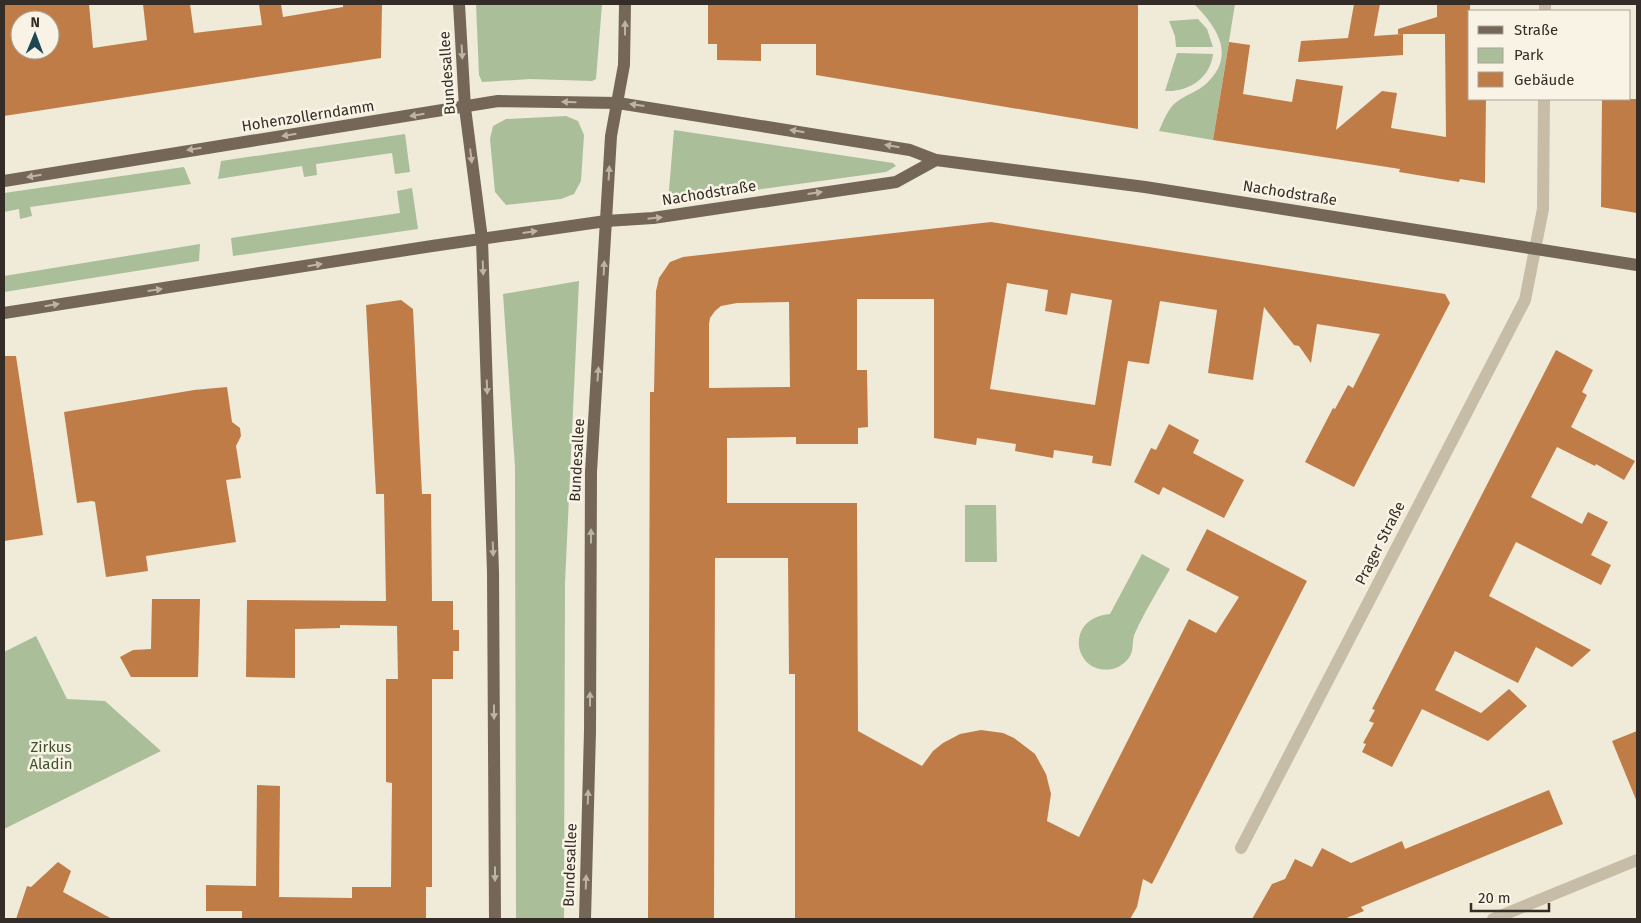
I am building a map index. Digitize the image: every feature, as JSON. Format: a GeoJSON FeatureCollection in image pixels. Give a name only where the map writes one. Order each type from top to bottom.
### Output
{"type":"FeatureCollection","features":[{"type":"Feature","properties":{"kind":"main road","name":"Bundesallee"},"geometry":{"type":"LineString","coordinates":[[459,4],[465,108],[482,239],[494,572],[495,919]]}},
{"type":"Feature","properties":{"kind":"main road","name":"Bundesallee"},"geometry":{"type":"LineString","coordinates":[[585,919],[590,730],[591,472],[612,136],[624,65],[625,4]]}},
{"type":"Feature","properties":{"kind":"main road","name":"Hohenzollerndamm"},"geometry":{"type":"LineString","coordinates":[[4,181],[465,108],[498,101],[618,102]]}},
{"type":"Feature","properties":{"kind":"main road","name":"Nachodstraße"},"geometry":{"type":"LineString","coordinates":[[618,102],[892,146],[910,150],[936,160],[1145,187],[1637,265]]}},
{"type":"Feature","properties":{"kind":"main road","name":"Nachodstraße"},"geometry":{"type":"LineString","coordinates":[[482,239],[606,221],[653,218],[896,182],[936,160]]}},
{"type":"Feature","properties":{"kind":"main road"},"geometry":{"type":"LineString","coordinates":[[4,313],[482,239]]}},
{"type":"Feature","properties":{"kind":"street","name":"Prager Straße"},"geometry":{"type":"LineString","coordinates":[[1242,848],[1525,300],[1543,209],[1544,100]]}},
{"type":"Feature","properties":{"kind":"street"},"geometry":{"type":"LineString","coordinates":[[1494,919],[1637,860]]}},
{"type":"Feature","properties":{"kind":"green space"},"geometry":{"type":"Polygon","coordinates":[[[476,4],[602,4],[596,79],[592,81],[530,79],[482,82],[479,75],[476,4]]]}},
{"type":"Feature","properties":{"kind":"green space"},"geometry":{"type":"Polygon","coordinates":[[[1194,4],[1235,4],[1213,140],[1159,131],[1167,113],[1174,104],[1207,83],[1221,62],[1222,52],[1216,31],[1194,4]]]}},
{"type":"Feature","properties":{"kind":"green space"},"geometry":{"type":"Polygon","coordinates":[[[1198,19],[1207,29],[1213,47],[1176,47],[1175,36],[1169,21],[1198,19]]]}},
{"type":"Feature","properties":{"kind":"green space"},"geometry":{"type":"Polygon","coordinates":[[[1177,53],[1213,54],[1211,63],[1203,77],[1182,89],[1165,91],[1177,53]]]}},
{"type":"Feature","properties":{"kind":"green space"},"geometry":{"type":"Polygon","coordinates":[[[566,116],[578,121],[584,135],[581,181],[574,194],[561,199],[506,205],[495,192],[490,139],[493,126],[506,119],[566,116]]]}},
{"type":"Feature","properties":{"kind":"green space"},"geometry":{"type":"Polygon","coordinates":[[[674,130],[893,163],[896,166],[886,172],[668,202],[674,130]]]}},
{"type":"Feature","properties":{"kind":"green space"},"geometry":{"type":"Polygon","coordinates":[[[405,134],[410,172],[395,174],[392,153],[316,164],[317,175],[304,177],[302,166],[218,179],[221,161],[405,134]]]}},
{"type":"Feature","properties":{"kind":"green space"},"geometry":{"type":"Polygon","coordinates":[[[184,167],[191,184],[30,207],[32,216],[20,219],[19,209],[4,212],[4,193],[184,167]]]}},
{"type":"Feature","properties":{"kind":"green space"},"geometry":{"type":"Polygon","coordinates":[[[412,188],[418,229],[233,256],[231,238],[400,213],[397,191],[412,188]]]}},
{"type":"Feature","properties":{"kind":"green space"},"geometry":{"type":"Polygon","coordinates":[[[200,244],[199,261],[4,292],[4,276],[200,244]]]}},
{"type":"Feature","properties":{"kind":"green space"},"geometry":{"type":"Polygon","coordinates":[[[579,281],[565,583],[564,919],[516,919],[515,467],[503,294],[579,281]]]}},
{"type":"Feature","properties":{"kind":"green space"},"geometry":{"type":"Polygon","coordinates":[[[965,505],[996,505],[997,562],[965,562],[965,505]]]}},
{"type":"Feature","properties":{"kind":"green space"},"geometry":{"type":"Polygon","coordinates":[[[1142,554],[1170,569],[1135,633],[1128,659],[1121,666],[1112,669],[1099,669],[1089,664],[1082,656],[1079,646],[1080,635],[1085,625],[1095,618],[1110,614],[1142,554]]]}},
{"type":"Feature","properties":{"kind":"green space","name":"Zirkus Aladin"},"geometry":{"type":"Polygon","coordinates":[[[36,636],[67,699],[105,701],[161,751],[4,829],[4,652],[36,636]]]}},
{"type":"Feature","properties":{"kind":"building"},"geometry":{"type":"Polygon","coordinates":[[[4,4],[89,4],[93,48],[147,40],[143,4],[190,4],[194,33],[262,25],[259,4],[281,4],[283,17],[343,7],[343,4],[382,4],[381,58],[4,116],[4,4]]]}},
{"type":"Feature","properties":{"kind":"building"},"geometry":{"type":"Polygon","coordinates":[[[708,4],[1138,4],[1138,129],[816,75],[816,44],[761,44],[761,61],[717,60],[717,44],[708,44],[708,4]]]}},
{"type":"Feature","properties":{"kind":"building"},"geometry":{"type":"Polygon","coordinates":[[[1354,4],[1380,4],[1374,36],[1403,34],[1403,55],[1298,62],[1301,41],[1348,38],[1354,4]]]}},
{"type":"Feature","properties":{"kind":"building"},"geometry":{"type":"Polygon","coordinates":[[[1437,4],[1470,4],[1470,10],[1468,10],[1468,100],[1486,100],[1485,183],[1460,179],[1459,182],[1399,172],[1400,169],[1213,140],[1229,42],[1250,45],[1243,94],[1292,102],[1296,79],[1343,86],[1336,130],[1382,91],[1397,93],[1391,128],[1446,137],[1445,34],[1398,34],[1398,29],[1437,17],[1437,4]]]}},
{"type":"Feature","properties":{"kind":"building"},"geometry":{"type":"Polygon","coordinates":[[[1637,99],[1637,213],[1601,207],[1602,100],[1637,99]]]}},
{"type":"Feature","properties":{"kind":"building"},"geometry":{"type":"Polygon","coordinates":[[[991,222],[1445,294],[1450,303],[1354,487],[1305,462],[1333,408],[1335,409],[1348,385],[1353,388],[1380,334],[1317,324],[1311,363],[1299,346],[1294,345],[1264,307],[1253,380],[1208,373],[1217,310],[1160,301],[1149,364],[1128,361],[1111,466],[1092,463],[1093,456],[1054,450],[1053,458],[1015,451],[1016,444],[977,438],[976,445],[934,438],[934,299],[857,299],[857,370],[867,370],[868,427],[858,428],[858,444],[796,444],[796,437],[727,438],[727,503],[857,503],[858,731],[922,766],[933,751],[960,734],[981,730],[1003,733],[1014,738],[1035,754],[1046,774],[1051,794],[1047,821],[1079,837],[1189,619],[1216,633],[1239,597],[1186,570],[1207,529],[1307,581],[1152,884],[1143,879],[1137,907],[1130,919],[795,919],[795,674],[789,674],[788,558],[715,558],[714,919],[648,919],[650,392],[654,392],[656,291],[659,278],[670,262],[683,257],[991,222]],[[1007,283],[990,389],[1095,405],[1112,300],[1071,293],[1067,315],[1045,311],[1048,290],[1007,283]],[[789,302],[737,303],[721,306],[715,311],[710,318],[709,324],[709,388],[790,387],[789,302]]]}},
{"type":"Feature","properties":{"kind":"building"},"geometry":{"type":"Polygon","coordinates":[[[401,300],[413,309],[422,494],[431,494],[432,601],[453,601],[453,630],[459,630],[459,651],[453,651],[453,679],[432,679],[432,887],[426,887],[426,919],[242,919],[242,911],[206,911],[206,885],[256,886],[257,785],[280,786],[279,897],[352,898],[352,887],[391,887],[392,783],[386,782],[386,679],[398,679],[397,626],[340,625],[340,628],[295,629],[295,678],[246,677],[247,600],[386,601],[384,494],[376,494],[366,305],[401,300]]]}},
{"type":"Feature","properties":{"kind":"building"},"geometry":{"type":"Polygon","coordinates":[[[1556,350],[1593,370],[1582,392],[1587,395],[1571,427],[1635,461],[1624,480],[1596,464],[1595,466],[1557,447],[1531,497],[1582,524],[1588,512],[1608,522],[1591,555],[1611,565],[1601,585],[1516,542],[1489,596],[1591,650],[1572,667],[1536,647],[1518,683],[1455,651],[1435,690],[1481,713],[1509,689],[1527,706],[1488,741],[1422,709],[1392,767],[1362,752],[1366,744],[1363,743],[1374,723],[1369,721],[1375,710],[1372,709],[1556,350]]]}},
{"type":"Feature","properties":{"kind":"building"},"geometry":{"type":"Polygon","coordinates":[[[4,356],[16,356],[43,535],[4,541],[4,356]]]}},
{"type":"Feature","properties":{"kind":"building"},"geometry":{"type":"Polygon","coordinates":[[[227,387],[232,422],[240,428],[241,436],[236,446],[241,478],[226,480],[236,542],[146,556],[148,571],[106,577],[95,502],[77,503],[64,412],[194,390],[227,387]]]}},
{"type":"Feature","properties":{"kind":"building"},"geometry":{"type":"Polygon","coordinates":[[[1169,424],[1199,440],[1193,453],[1244,480],[1224,518],[1163,487],[1159,495],[1134,482],[1151,448],[1156,450],[1169,424]]]}},
{"type":"Feature","properties":{"kind":"building"},"geometry":{"type":"Polygon","coordinates":[[[152,599],[200,599],[198,677],[131,677],[120,657],[133,650],[151,649],[152,599]]]}},
{"type":"Feature","properties":{"kind":"building"},"geometry":{"type":"Polygon","coordinates":[[[1637,731],[1637,802],[1612,741],[1637,731]]]}},
{"type":"Feature","properties":{"kind":"building"},"geometry":{"type":"Polygon","coordinates":[[[1549,790],[1563,824],[1361,907],[1364,911],[1344,919],[1252,919],[1272,884],[1285,879],[1295,859],[1312,867],[1322,848],[1351,863],[1402,841],[1405,849],[1549,790]]]}},
{"type":"Feature","properties":{"kind":"building"},"geometry":{"type":"Polygon","coordinates":[[[58,862],[71,871],[63,892],[112,919],[16,919],[27,886],[31,887],[58,862]]]}}]}
